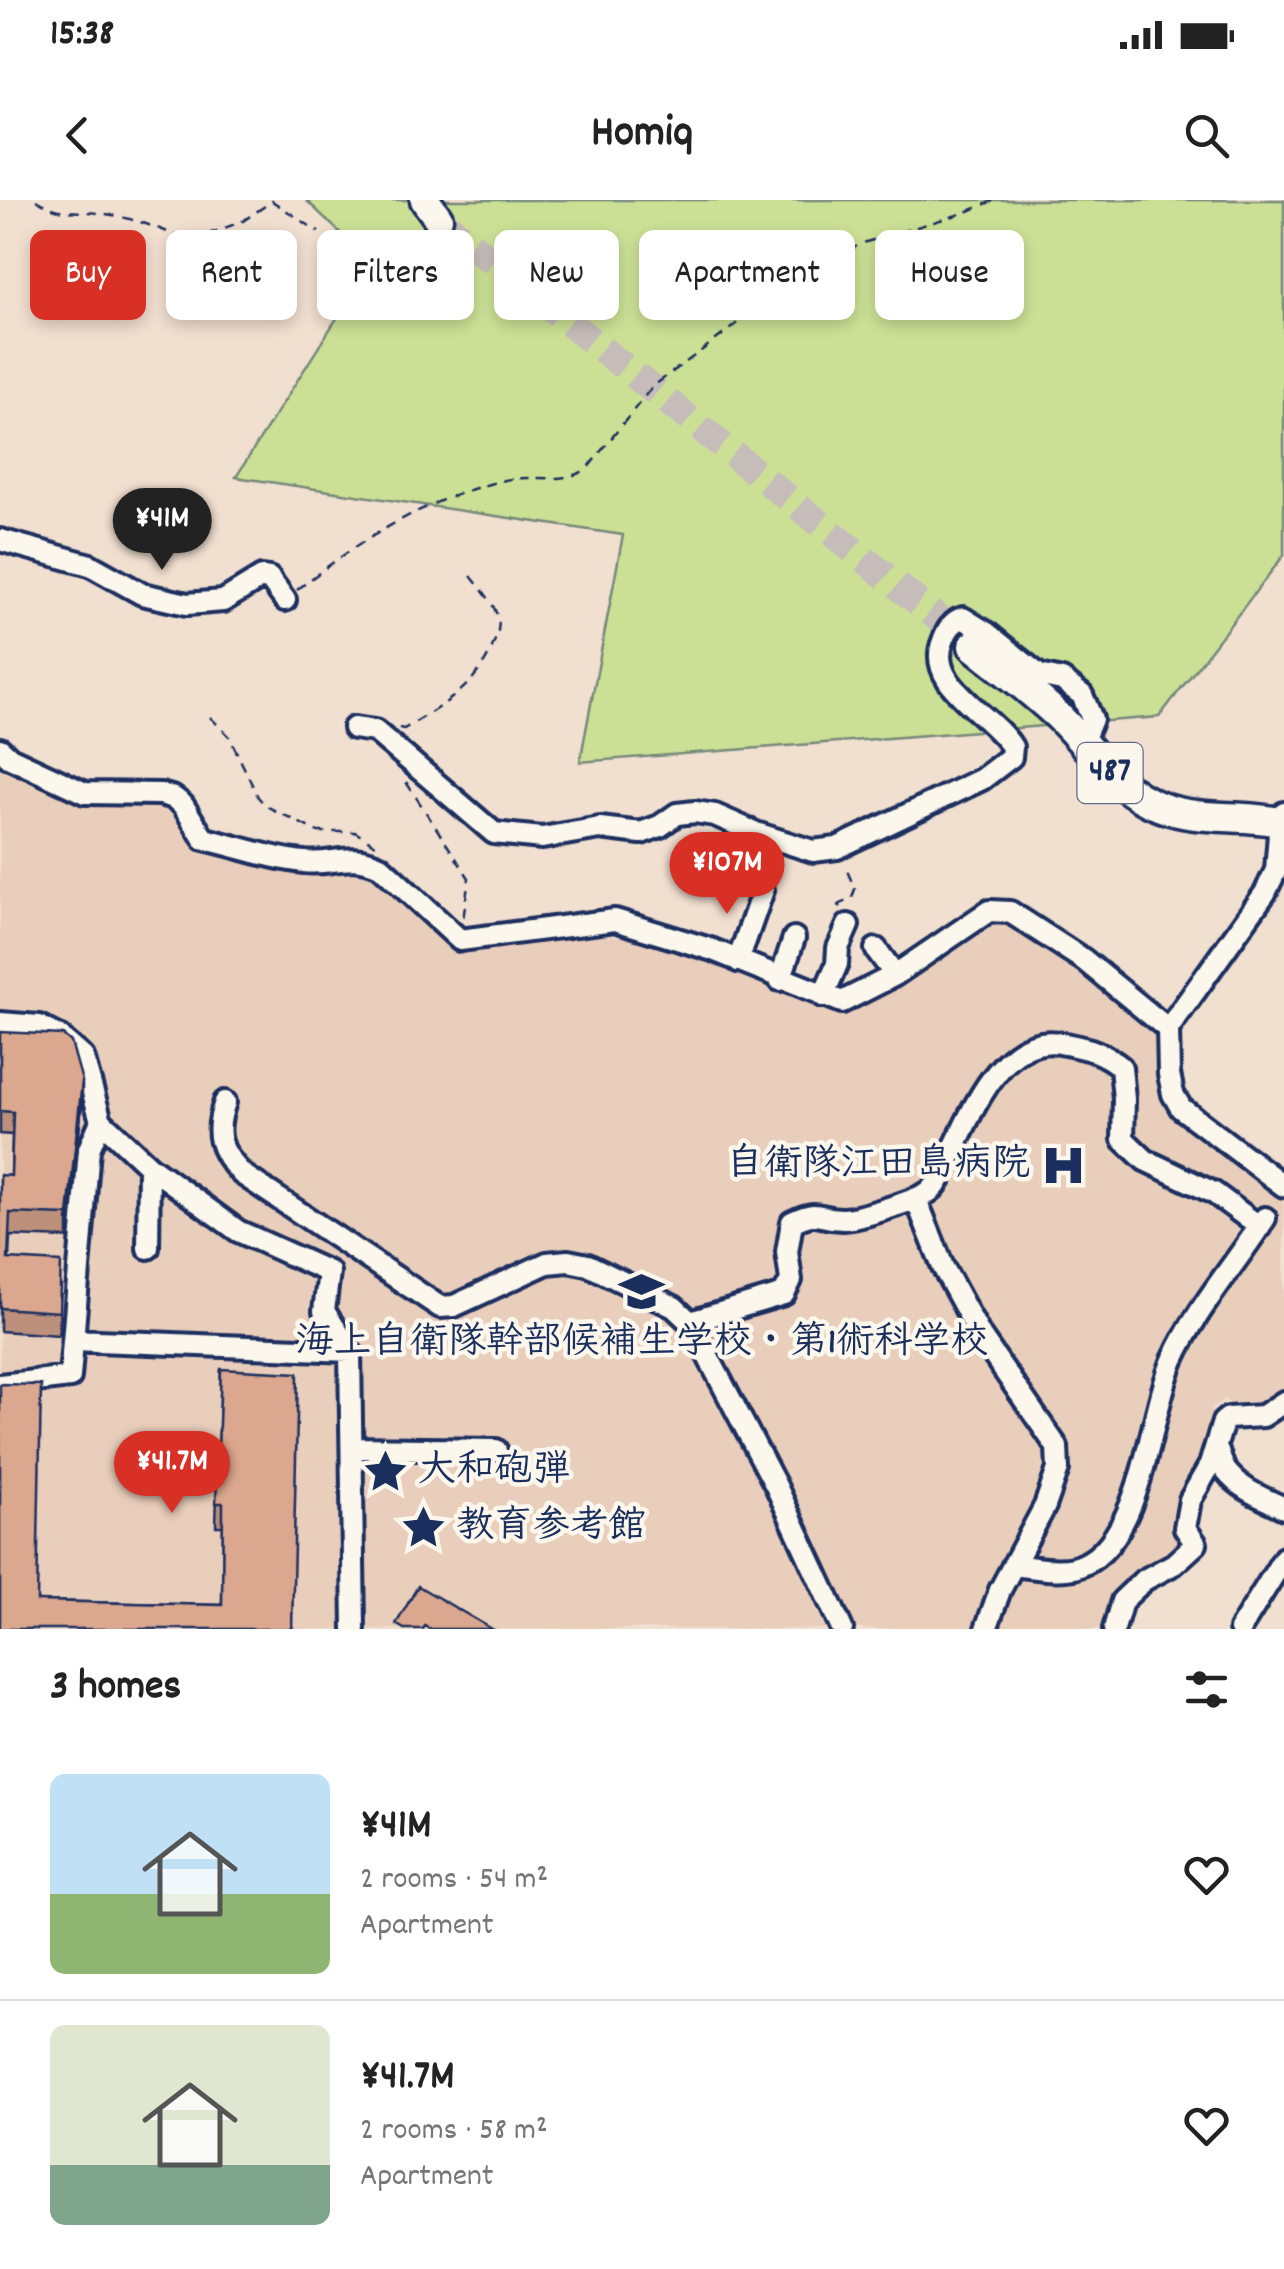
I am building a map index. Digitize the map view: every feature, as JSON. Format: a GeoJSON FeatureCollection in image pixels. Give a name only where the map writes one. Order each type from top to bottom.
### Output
{"type":"FeatureCollection","features":[{"type":"Feature","properties":{"kind":"highway","name":"487"},"geometry":{"type":"LineString","coordinates":[[973,646],[1056,714],[1116,780],[1137,796],[1190,815],[1283,819]]}},
{"type":"Feature","properties":{"kind":"street"},"geometry":{"type":"LineString","coordinates":[[0,540],[90,565],[142,594],[187,604],[223,602],[262,577],[269,578],[285,600]]}},
{"type":"Feature","properties":{"kind":"street"},"geometry":{"type":"LineString","coordinates":[[360,729],[375,731],[494,833],[542,838],[600,828],[642,832],[678,814],[695,812],[716,815],[813,851],[838,848],[982,779],[1011,758],[1012,747],[1005,734],[950,686],[941,671],[938,653],[955,620],[963,618],[1039,675],[1062,680],[1082,695],[1092,719],[1083,742]]}},
{"type":"Feature","properties":{"kind":"street"},"geometry":{"type":"LineString","coordinates":[[0,749],[10,758],[85,793],[161,794],[174,798],[184,806],[204,839],[306,863],[364,858],[380,866],[460,940],[614,920],[738,961],[842,1002],[896,974],[976,918],[999,909],[1010,912],[1084,960],[1168,1029]]}},
{"type":"Feature","properties":{"kind":"street"},"geometry":{"type":"LineString","coordinates":[[1283,819],[1276,870],[1265,893],[1168,1029],[1169,1074],[1181,1108],[1284,1186]]}},
{"type":"Feature","properties":{"kind":"street"},"geometry":{"type":"LineString","coordinates":[[738,961],[763,890]]}},
{"type":"Feature","properties":{"kind":"street"},"geometry":{"type":"LineString","coordinates":[[823,996],[848,925]]}},
{"type":"Feature","properties":{"kind":"street"},"geometry":{"type":"LineString","coordinates":[[780,980],[794,938]]}},
{"type":"Feature","properties":{"kind":"street"},"geometry":{"type":"LineString","coordinates":[[876,949],[896,974]]}},
{"type":"Feature","properties":{"kind":"street"},"geometry":{"type":"LineString","coordinates":[[0,1023],[39,1026],[83,1056],[102,1121],[149,1166],[238,1231],[328,1272],[324,1312],[350,1351],[354,1629]]}},
{"type":"Feature","properties":{"kind":"street"},"geometry":{"type":"LineString","coordinates":[[690,1322],[784,1294],[790,1280],[786,1252],[792,1222],[812,1212],[844,1219],[916,1198],[935,1188],[979,1098],[1020,1051],[1053,1041],[1103,1052],[1121,1066],[1122,1139],[1145,1160],[1262,1223],[1207,1302],[1172,1362],[1136,1490],[1111,1543],[1093,1561],[1071,1568],[1013,1565]]}},
{"type":"Feature","properties":{"kind":"street"},"geometry":{"type":"LineString","coordinates":[[225,1102],[218,1137],[225,1157],[242,1174],[440,1307],[454,1306],[547,1263],[568,1262],[588,1265],[674,1307],[690,1322],[776,1486],[842,1629]]}},
{"type":"Feature","properties":{"kind":"street"},"geometry":{"type":"LineString","coordinates":[[0,1385],[70,1377],[89,1149],[102,1121]]}},
{"type":"Feature","properties":{"kind":"street"},"geometry":{"type":"LineString","coordinates":[[148,1248],[149,1166]]}},
{"type":"Feature","properties":{"kind":"street"},"geometry":{"type":"LineString","coordinates":[[916,1198],[943,1267],[981,1337],[1057,1447],[1058,1469],[1045,1506],[1013,1565],[986,1629]]}},
{"type":"Feature","properties":{"kind":"street"},"geometry":{"type":"LineString","coordinates":[[73,1340],[350,1351]]}},
{"type":"Feature","properties":{"kind":"street"},"geometry":{"type":"LineString","coordinates":[[1114,1629],[1122,1601],[1144,1580],[1174,1564],[1196,1544],[1185,1528],[1190,1500],[1210,1464],[1224,1422],[1228,1418],[1264,1416],[1284,1402]]}},
{"type":"Feature","properties":{"kind":"street"},"geometry":{"type":"LineString","coordinates":[[353,1448],[496,1450]]}},
{"type":"Feature","properties":{"kind":"street"},"geometry":{"type":"LineString","coordinates":[[1216,1448],[1222,1468],[1248,1491],[1284,1508]]}},
{"type":"Feature","properties":{"kind":"street"},"geometry":{"type":"LineString","coordinates":[[1240,1629],[1284,1558]]}},
{"type":"Feature","properties":{"kind":"path"},"geometry":{"type":"LineString","coordinates":[[36,200],[64,213],[97,212],[140,221],[190,241],[242,221],[272,201],[317,231]]}},
{"type":"Feature","properties":{"kind":"path"},"geometry":{"type":"LineString","coordinates":[[285,600],[332,562],[437,500],[509,479],[574,478],[587,469],[652,387],[728,332],[790,278],[866,242],[995,200]]}},
{"type":"Feature","properties":{"kind":"path"},"geometry":{"type":"LineString","coordinates":[[360,729],[370,724],[404,729],[450,701],[481,670],[499,630],[499,618],[471,576]]}},
{"type":"Feature","properties":{"kind":"path"},"geometry":{"type":"LineString","coordinates":[[210,717],[229,736],[258,798],[266,806],[318,832],[356,832],[366,836],[387,855]]}},
{"type":"Feature","properties":{"kind":"path"},"geometry":{"type":"LineString","coordinates":[[404,779],[469,878],[460,940]]}},
{"type":"Feature","properties":{"kind":"path"},"geometry":{"type":"LineString","coordinates":[[838,848],[855,889],[852,898],[839,905],[849,916],[848,925]]}},
{"type":"Feature","properties":{"kind":"shaded area","name":"海上自衛隊幹部候補生学校・第1術科学校"},"geometry":{"type":"Polygon","coordinates":[[[0,759],[28,778],[83,798],[160,800],[177,808],[203,846],[306,868],[352,869],[397,890],[458,950],[594,935],[644,939],[840,1009],[982,920],[1013,919],[1162,1029],[1164,1084],[1284,1192],[1284,1392],[1263,1407],[1235,1409],[1225,1399],[1211,1409],[1214,1425],[1188,1541],[1109,1629],[0,1629],[0,759]]]}},
{"type":"Feature","properties":{"kind":"green space"},"geometry":{"type":"Polygon","coordinates":[[[306,200],[1284,200],[1284,555],[1159,717],[580,762],[623,535],[236,477],[336,320],[474,320],[474,230],[337,230],[306,200]]]}},
{"type":"Feature","properties":{"kind":"building"},"geometry":{"type":"Polygon","coordinates":[[[0,1032],[63,1035],[71,1042],[82,1081],[68,1215],[10,1213],[8,1259],[61,1262],[59,1312],[0,1308],[0,1175],[11,1176],[13,1112],[0,1111],[0,1032]]]}},
{"type":"Feature","properties":{"kind":"building"},"geometry":{"type":"Polygon","coordinates":[[[221,1369],[298,1373],[292,1629],[0,1629],[0,1384],[41,1385],[37,1601],[222,1605],[223,1503],[216,1503],[221,1369]]]}},
{"type":"Feature","properties":{"kind":"building"},"geometry":{"type":"Polygon","coordinates":[[[418,1586],[492,1629],[404,1629],[396,1624],[418,1586]]]}},
{"type":"Feature","properties":{"kind":"tunnel"},"geometry":{"type":"LineString","coordinates":[[438,218],[973,646]]}},
{"type":"Feature","properties":{"kind":"place","name":"自衛隊江田島病院"},"geometry":{"type":"Point","coordinates":[1063,1166]}},
{"type":"Feature","properties":{"kind":"place","name":"海上自衛隊幹部候補生学校・第1術科学校"},"geometry":{"type":"Point","coordinates":[642,1292]}},
{"type":"Feature","properties":{"kind":"place","name":"大和砲弾"},"geometry":{"type":"Point","coordinates":[385,1472]}},
{"type":"Feature","properties":{"kind":"place","name":"教育参考館"},"geometry":{"type":"Point","coordinates":[423,1528]}}]}
